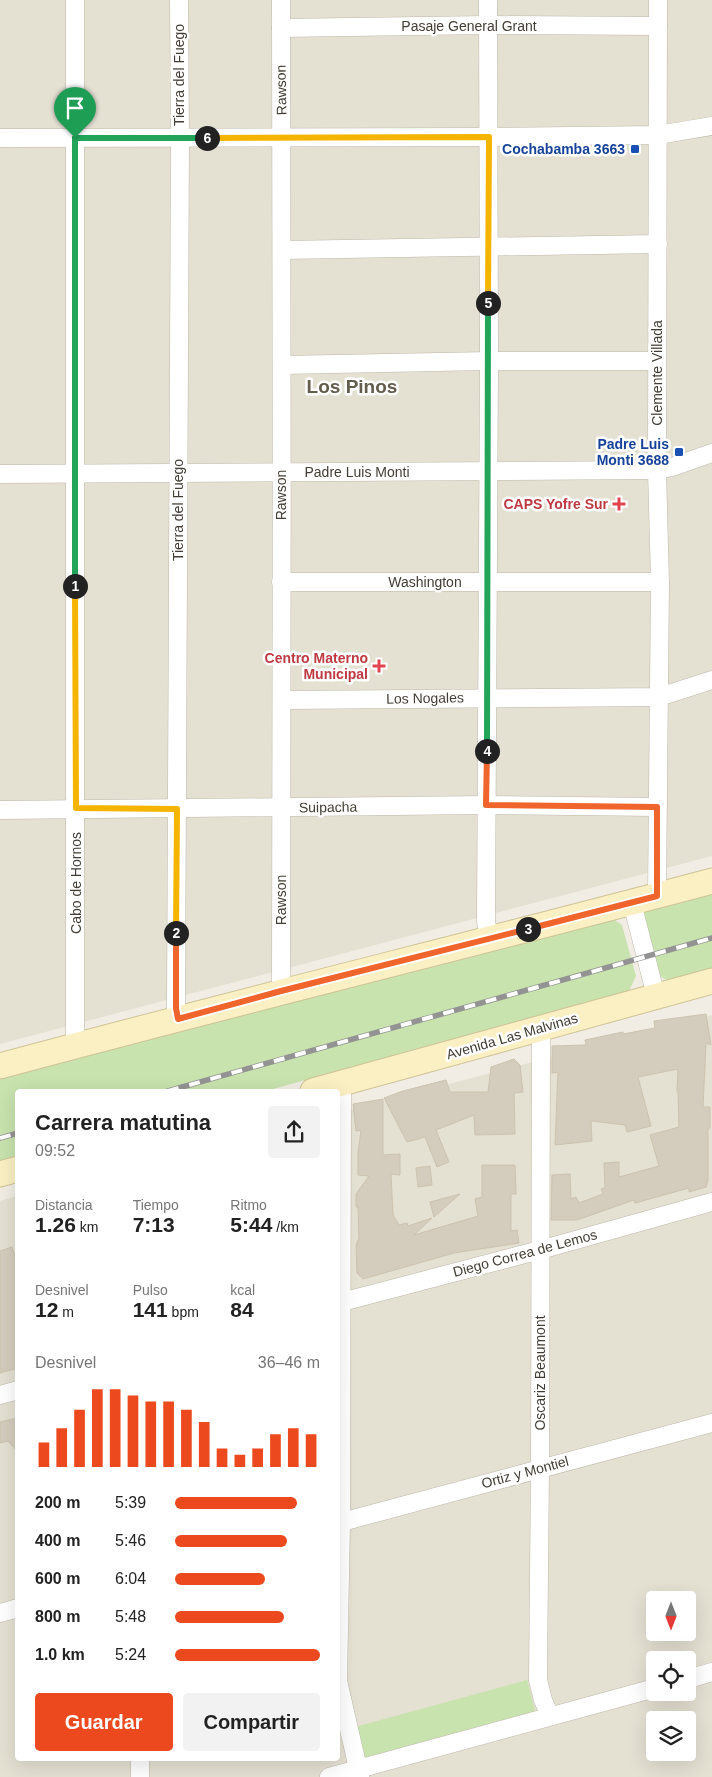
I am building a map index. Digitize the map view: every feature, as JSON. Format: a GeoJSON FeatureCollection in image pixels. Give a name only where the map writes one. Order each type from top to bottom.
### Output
{"type":"FeatureCollection","features":[{"type":"Feature","properties":{"kind":"main road"},"geometry":{"type":"LineString","coordinates":[[0,1066],[281,991],[632,903],[712,881]]}},
{"type":"Feature","properties":{"kind":"main road","name":"Avenida Las Malvinas"},"geometry":{"type":"LineString","coordinates":[[321,1089],[712,981]]}},
{"type":"Feature","properties":{"kind":"main road"},"geometry":{"type":"LineString","coordinates":[[0,1174],[15,1171]]}},
{"type":"Feature","properties":{"kind":"street","name":"Cabo de Hornos"},"geometry":{"type":"LineString","coordinates":[[75,0],[75,1036],[77,1045]]}},
{"type":"Feature","properties":{"kind":"street","name":"Tierra del Fuego"},"geometry":{"type":"LineString","coordinates":[[178,1019],[176,1008],[179,0]]}},
{"type":"Feature","properties":{"kind":"street","name":"Rawson"},"geometry":{"type":"LineString","coordinates":[[280,0],[282,138],[280,472],[282,700],[281,991]]}},
{"type":"Feature","properties":{"kind":"street"},"geometry":{"type":"LineString","coordinates":[[488,0],[489,361],[486,921],[489,939]]}},
{"type":"Feature","properties":{"kind":"street","name":"Clemente Villada"},"geometry":{"type":"LineString","coordinates":[[657,896],[660,582],[657,470],[658,0]]}},
{"type":"Feature","properties":{"kind":"street","name":"Pasaje General Grant"},"geometry":{"type":"LineString","coordinates":[[281,28],[489,25],[658,26]]}},
{"type":"Feature","properties":{"kind":"street"},"geometry":{"type":"LineString","coordinates":[[0,138],[658,135],[712,126]]}},
{"type":"Feature","properties":{"kind":"street"},"geometry":{"type":"LineString","coordinates":[[282,250],[658,244]]}},
{"type":"Feature","properties":{"kind":"street"},"geometry":{"type":"LineString","coordinates":[[282,364],[657,361]]}},
{"type":"Feature","properties":{"kind":"street","name":"Padre Luis Monti"},"geometry":{"type":"LineString","coordinates":[[0,474],[657,470],[672,467],[712,453]]}},
{"type":"Feature","properties":{"kind":"street","name":"Washington"},"geometry":{"type":"LineString","coordinates":[[281,582],[660,582]]}},
{"type":"Feature","properties":{"kind":"street"},"geometry":{"type":"LineString","coordinates":[[659,698],[712,680]]}},
{"type":"Feature","properties":{"kind":"street","name":"Los Nogales"},"geometry":{"type":"LineString","coordinates":[[282,700],[659,698]]}},
{"type":"Feature","properties":{"kind":"street","name":"Suipacha"},"geometry":{"type":"LineString","coordinates":[[0,810],[486,805],[657,807]]}},
{"type":"Feature","properties":{"kind":"street"},"geometry":{"type":"LineString","coordinates":[[632,903],[656,996]]}},
{"type":"Feature","properties":{"kind":"street","name":"Oscariz Beaumont"},"geometry":{"type":"LineString","coordinates":[[541,1027],[538,1680],[543,1700],[550,1716]]}},
{"type":"Feature","properties":{"kind":"street"},"geometry":{"type":"LineString","coordinates":[[340,1302],[342,1084]]}},
{"type":"Feature","properties":{"kind":"street","name":"Diego Correa de Lemos"},"geometry":{"type":"LineString","coordinates":[[340,1302],[540,1250],[712,1202]]}},
{"type":"Feature","properties":{"kind":"street"},"geometry":{"type":"LineString","coordinates":[[0,1395],[15,1391]]}},
{"type":"Feature","properties":{"kind":"street","name":"Ortiz y Montiel"},"geometry":{"type":"LineString","coordinates":[[340,1523],[712,1423]]}},
{"type":"Feature","properties":{"kind":"street"},"geometry":{"type":"LineString","coordinates":[[0,1613],[15,1609]]}},
{"type":"Feature","properties":{"kind":"street"},"geometry":{"type":"LineString","coordinates":[[696,1677],[712,1672]]}},
{"type":"Feature","properties":{"kind":"street"},"geometry":{"type":"LineString","coordinates":[[340,1690],[359,1773]]}},
{"type":"Feature","properties":{"kind":"street"},"geometry":{"type":"LineString","coordinates":[[329,1777],[359,1773],[550,1716],[646,1690]]}},
{"type":"Feature","properties":{"kind":"street"},"geometry":{"type":"LineString","coordinates":[[140,1761],[140,1777]]}},
{"type":"Feature","properties":{"kind":"shaded area"},"geometry":{"type":"Polygon","coordinates":[[[0,0],[712,0],[712,856],[0,1044],[0,0]]]}},
{"type":"Feature","properties":{"kind":"shaded area"},"geometry":{"type":"Polygon","coordinates":[[[712,1015],[712,1777],[0,1777],[0,1201],[15,1197],[15,1761],[340,1761],[340,1112],[712,1015]]]}},
{"type":"Feature","properties":{"kind":"green space"},"geometry":{"type":"Polygon","coordinates":[[[712,886],[712,969],[669,981],[657,975],[641,916],[657,901],[712,886]]]}},
{"type":"Feature","properties":{"kind":"green space"},"geometry":{"type":"Polygon","coordinates":[[[608,915],[622,925],[636,976],[629,991],[273,1089],[15,1089],[15,1161],[0,1165],[0,1079],[608,915]]]}},
{"type":"Feature","properties":{"kind":"green space"},"geometry":{"type":"Polygon","coordinates":[[[527,1680],[535,1711],[363,1758],[355,1727],[527,1680]]]}},
{"type":"Feature","properties":{"kind":"building"},"geometry":{"type":"Polygon","coordinates":[[[706,1014],[711,1045],[706,1043],[703,1107],[710,1107],[708,1181],[706,1187],[689,1192],[689,1188],[635,1203],[634,1200],[577,1220],[551,1220],[552,1175],[570,1174],[571,1199],[576,1197],[579,1203],[603,1194],[601,1189],[605,1188],[604,1163],[619,1162],[619,1177],[659,1166],[650,1135],[679,1127],[678,1069],[638,1077],[651,1126],[627,1132],[625,1125],[592,1121],[592,1141],[555,1145],[558,1072],[552,1073],[552,1046],[586,1045],[585,1040],[655,1028],[654,1021],[706,1014]]]}},
{"type":"Feature","properties":{"kind":"building"},"geometry":{"type":"Polygon","coordinates":[[[514,1059],[520,1065],[523,1092],[514,1093],[515,1134],[475,1135],[474,1115],[436,1130],[449,1162],[437,1167],[425,1137],[407,1142],[384,1098],[446,1080],[450,1092],[488,1092],[491,1067],[514,1059]]]}},
{"type":"Feature","properties":{"kind":"building"},"geometry":{"type":"Polygon","coordinates":[[[383,1099],[383,1155],[400,1154],[400,1175],[391,1174],[393,1215],[399,1225],[407,1223],[408,1226],[432,1218],[414,1235],[478,1216],[475,1199],[482,1197],[482,1165],[515,1165],[516,1194],[511,1194],[511,1231],[517,1230],[519,1243],[454,1253],[363,1279],[357,1273],[356,1245],[359,1238],[356,1194],[369,1176],[358,1175],[361,1130],[356,1131],[353,1104],[383,1099]]]}},
{"type":"Feature","properties":{"kind":"building"},"geometry":{"type":"Polygon","coordinates":[[[430,1166],[432,1185],[418,1187],[416,1168],[430,1166]]]}},
{"type":"Feature","properties":{"kind":"building"},"geometry":{"type":"Polygon","coordinates":[[[460,1194],[434,1217],[430,1202],[460,1194]]]}},
{"type":"Feature","properties":{"kind":"building"},"geometry":{"type":"Polygon","coordinates":[[[12,1247],[15,1256],[15,1369],[0,1373],[0,1251],[12,1247]]]}},
{"type":"Feature","properties":{"kind":"building"},"geometry":{"type":"Polygon","coordinates":[[[15,1419],[15,1449],[8,1441],[0,1443],[0,1422],[15,1419]]]}},
{"type":"Feature","properties":{"kind":"railway"},"geometry":{"type":"LineString","coordinates":[[175,1089],[712,938]]}},
{"type":"Feature","properties":{"kind":"railway"},"geometry":{"type":"LineString","coordinates":[[0,1138],[15,1134]]}},
{"type":"Feature","properties":{"kind":"place","name":"Cochabamba 3663"},"geometry":{"type":"Point","coordinates":[635,149]}},
{"type":"Feature","properties":{"kind":"place","name":"Padre Luis Monti 3688"},"geometry":{"type":"Point","coordinates":[679,452]}},
{"type":"Feature","properties":{"kind":"place","name":"CAPS Yofre Sur"},"geometry":{"type":"Point","coordinates":[619,504]}},
{"type":"Feature","properties":{"kind":"place","name":"Centro Materno Municipal"},"geometry":{"type":"Point","coordinates":[379,666]}},
{"type":"Feature","properties":{"kind":"district","name":"Los Pinos"},"geometry":{"type":"Point","coordinates":[352,386]}},
{"type":"Feature","properties":{"kind":"route"},"geometry":{"type":"LineString","coordinates":[[489,137],[486,805],[657,807],[657,896],[281,991],[178,1019],[176,1008],[177,809],[76,808],[74,474],[75,138],[489,137]]}}]}
